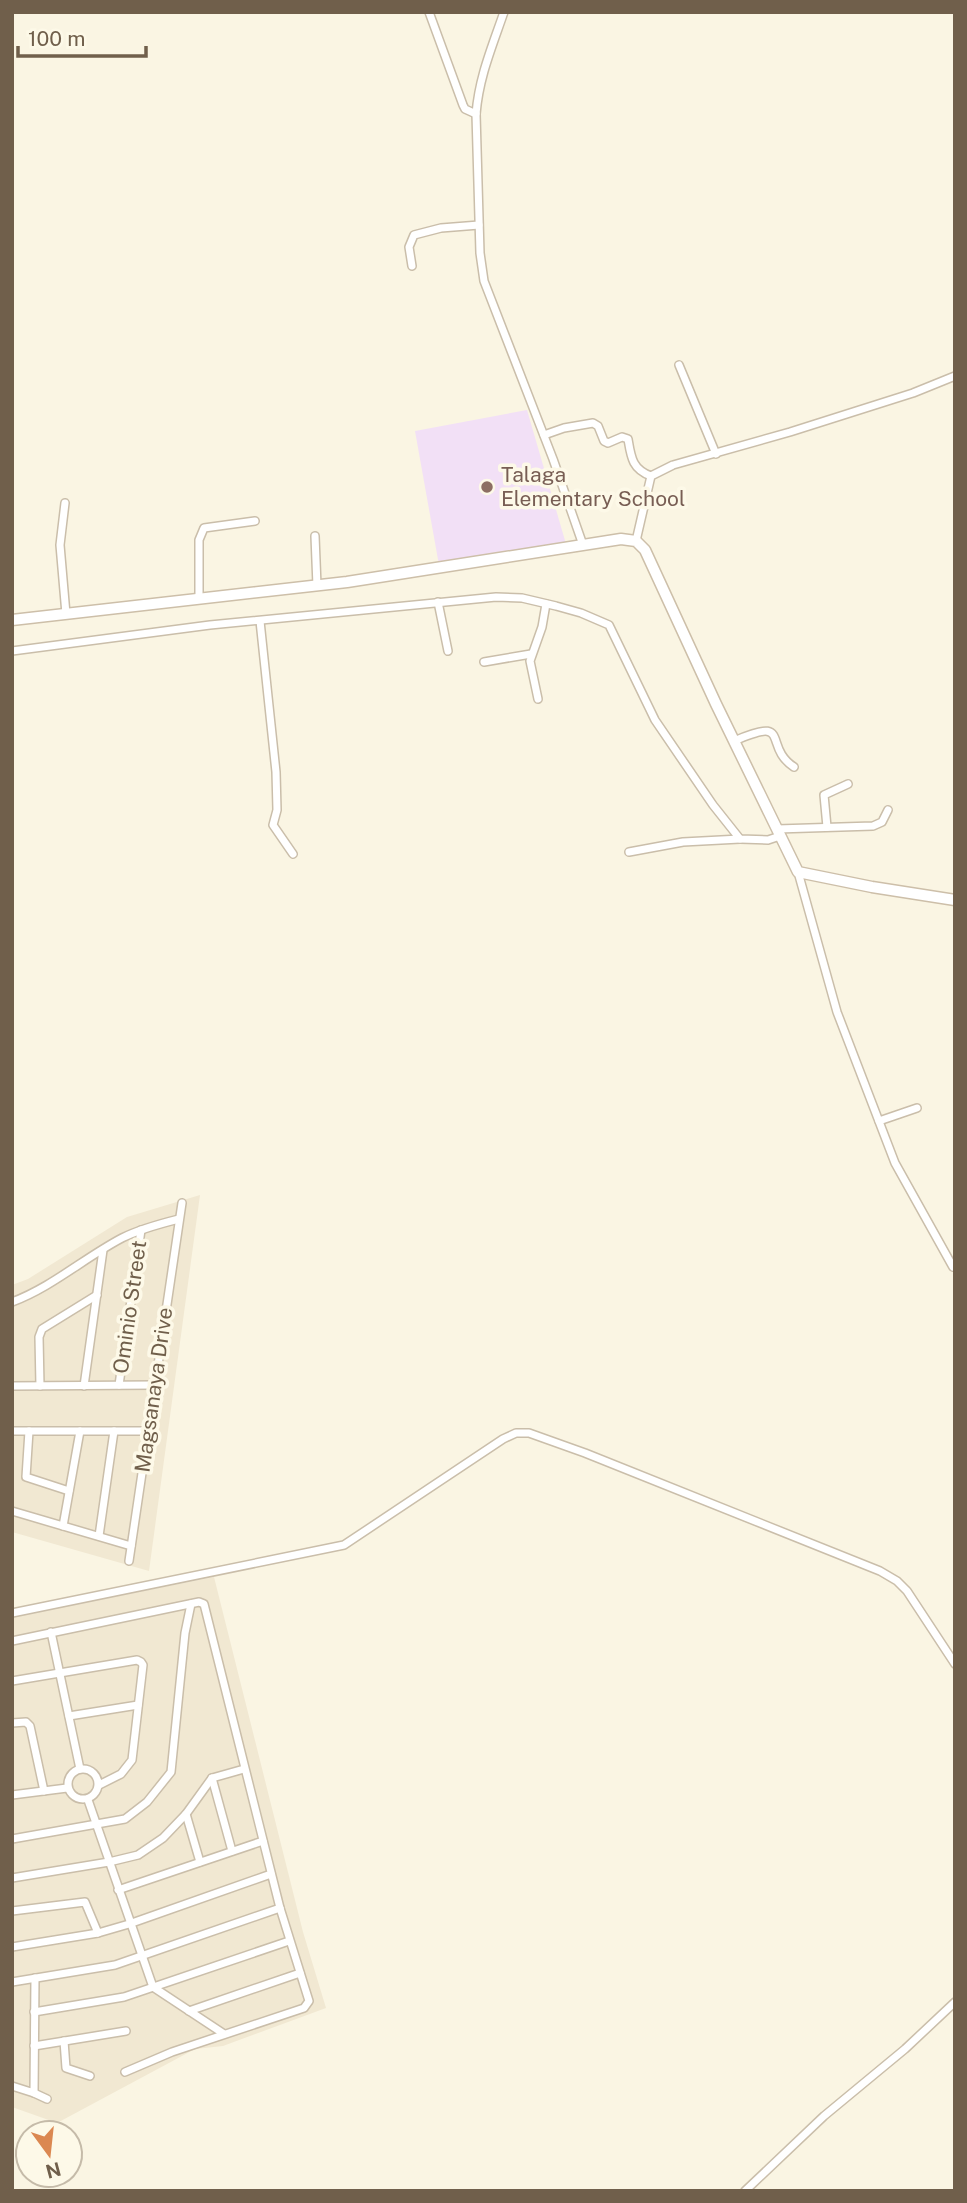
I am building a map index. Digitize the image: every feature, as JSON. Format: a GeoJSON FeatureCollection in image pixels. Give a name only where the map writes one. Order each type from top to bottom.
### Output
{"type":"FeatureCollection","features":[{"type":"Feature","properties":{"kind":"street"},"geometry":{"type":"LineString","coordinates":[[429,12],[463,105],[465,109],[476,114]]}},
{"type":"Feature","properties":{"kind":"street"},"geometry":{"type":"LineString","coordinates":[[504,12],[481,77],[476,114],[480,253],[484,281],[544,435],[583,545]]}},
{"type":"Feature","properties":{"kind":"street"},"geometry":{"type":"LineString","coordinates":[[412,266],[409,247],[414,235],[441,228],[479,225]]}},
{"type":"Feature","properties":{"kind":"street"},"geometry":{"type":"LineString","coordinates":[[679,365],[716,454]]}},
{"type":"Feature","properties":{"kind":"street"},"geometry":{"type":"LineString","coordinates":[[544,435],[593,423],[598,426],[604,441],[608,443],[622,438],[628,439],[631,460],[635,467],[651,476],[673,465],[913,393],[955,376]]}},
{"type":"Feature","properties":{"kind":"street"},"geometry":{"type":"LineString","coordinates":[[636,541],[651,476]]}},
{"type":"Feature","properties":{"kind":"street"},"geometry":{"type":"LineString","coordinates":[[65,503],[61,545],[66,614]]}},
{"type":"Feature","properties":{"kind":"street"},"geometry":{"type":"LineString","coordinates":[[199,599],[201,531],[204,528],[254,521]]}},
{"type":"Feature","properties":{"kind":"street"},"geometry":{"type":"LineString","coordinates":[[315,537],[317,586]]}},
{"type":"Feature","properties":{"kind":"street"},"geometry":{"type":"LineString","coordinates":[[12,620],[317,586],[621,539],[636,541],[645,550],[798,872],[837,1012],[895,1164],[953,1267]]}},
{"type":"Feature","properties":{"kind":"street"},"geometry":{"type":"LineString","coordinates":[[12,651],[260,621],[496,597],[522,598],[581,613],[609,625],[655,720],[713,805],[740,839]]}},
{"type":"Feature","properties":{"kind":"street"},"geometry":{"type":"LineString","coordinates":[[438,602],[448,651]]}},
{"type":"Feature","properties":{"kind":"street"},"geometry":{"type":"LineString","coordinates":[[538,699],[531,671],[531,654],[537,645],[546,604]]}},
{"type":"Feature","properties":{"kind":"street"},"geometry":{"type":"LineString","coordinates":[[260,621],[276,772],[277,810],[273,824],[293,854]]}},
{"type":"Feature","properties":{"kind":"street"},"geometry":{"type":"LineString","coordinates":[[484,663],[531,654]]}},
{"type":"Feature","properties":{"kind":"street"},"geometry":{"type":"LineString","coordinates":[[734,741],[767,730],[775,738],[783,758],[794,767]]}},
{"type":"Feature","properties":{"kind":"street"},"geometry":{"type":"LineString","coordinates":[[827,827],[824,795],[848,784]]}},
{"type":"Feature","properties":{"kind":"street"},"geometry":{"type":"LineString","coordinates":[[629,852],[683,842],[768,840],[778,832],[879,825],[888,810]]}},
{"type":"Feature","properties":{"kind":"street"},"geometry":{"type":"LineString","coordinates":[[798,872],[955,900]]}},
{"type":"Feature","properties":{"kind":"street"},"geometry":{"type":"LineString","coordinates":[[879,1121],[917,1108]]}},
{"type":"Feature","properties":{"kind":"street","name":"Magsanaya Drive"},"geometry":{"type":"LineString","coordinates":[[129,1561],[183,1203]]}},
{"type":"Feature","properties":{"kind":"street"},"geometry":{"type":"LineString","coordinates":[[12,1303],[141,1230],[179,1219]]}},
{"type":"Feature","properties":{"kind":"street","name":"Ominio Street"},"geometry":{"type":"LineString","coordinates":[[119,1385],[141,1230]]}},
{"type":"Feature","properties":{"kind":"street"},"geometry":{"type":"LineString","coordinates":[[84,1385],[103,1250]]}},
{"type":"Feature","properties":{"kind":"street"},"geometry":{"type":"LineString","coordinates":[[40,1386],[39,1338],[42,1329],[97,1294]]}},
{"type":"Feature","properties":{"kind":"street"},"geometry":{"type":"LineString","coordinates":[[12,1386],[154,1385]]}},
{"type":"Feature","properties":{"kind":"street"},"geometry":{"type":"LineString","coordinates":[[12,1431],[148,1430]]}},
{"type":"Feature","properties":{"kind":"street"},"geometry":{"type":"LineString","coordinates":[[29,1431],[26,1478],[69,1491]]}},
{"type":"Feature","properties":{"kind":"street"},"geometry":{"type":"LineString","coordinates":[[63,1526],[80,1431]]}},
{"type":"Feature","properties":{"kind":"street"},"geometry":{"type":"LineString","coordinates":[[99,1536],[114,1431]]}},
{"type":"Feature","properties":{"kind":"street"},"geometry":{"type":"LineString","coordinates":[[12,1613],[344,1545],[503,1439],[516,1433],[529,1433],[585,1453],[897,1581],[907,1591],[955,1664]]}},
{"type":"Feature","properties":{"kind":"street"},"geometry":{"type":"LineString","coordinates":[[12,1511],[131,1546]]}},
{"type":"Feature","properties":{"kind":"street"},"geometry":{"type":"LineString","coordinates":[[12,1839],[125,1819],[147,1802],[171,1772],[185,1633],[191,1604]]}},
{"type":"Feature","properties":{"kind":"street"},"geometry":{"type":"LineString","coordinates":[[12,1641],[191,1604],[204,1604],[271,1874],[309,2001],[308,2005],[172,2052],[125,2072]]}},
{"type":"Feature","properties":{"kind":"street"},"geometry":{"type":"LineString","coordinates":[[51,1632],[80,1769]]}},
{"type":"Feature","properties":{"kind":"street"},"geometry":{"type":"LineString","coordinates":[[12,1681],[138,1660],[143,1665],[132,1760],[121,1774],[99,1785],[96,1794],[88,1800],[79,1800],[71,1795],[67,1788],[72,1773],[80,1769],[93,1773],[99,1785]]}},
{"type":"Feature","properties":{"kind":"street"},"geometry":{"type":"LineString","coordinates":[[69,1716],[138,1705]]}},
{"type":"Feature","properties":{"kind":"street"},"geometry":{"type":"LineString","coordinates":[[12,1723],[26,1723],[30,1726],[44,1791]]}},
{"type":"Feature","properties":{"kind":"street"},"geometry":{"type":"LineString","coordinates":[[12,1878],[138,1855],[163,1838],[186,1814],[212,1778],[244,1769]]}},
{"type":"Feature","properties":{"kind":"street"},"geometry":{"type":"LineString","coordinates":[[212,1778],[232,1852]]}},
{"type":"Feature","properties":{"kind":"street"},"geometry":{"type":"LineString","coordinates":[[12,1795],[67,1788]]}},
{"type":"Feature","properties":{"kind":"street"},"geometry":{"type":"LineString","coordinates":[[88,1800],[153,1987],[224,2034]]}},
{"type":"Feature","properties":{"kind":"street"},"geometry":{"type":"LineString","coordinates":[[186,1814],[200,1862]]}},
{"type":"Feature","properties":{"kind":"street"},"geometry":{"type":"LineString","coordinates":[[118,1890],[263,1841]]}},
{"type":"Feature","properties":{"kind":"street"},"geometry":{"type":"LineString","coordinates":[[12,1947],[98,1933],[271,1874]]}},
{"type":"Feature","properties":{"kind":"street"},"geometry":{"type":"LineString","coordinates":[[12,1911],[85,1902],[98,1933]]}},
{"type":"Feature","properties":{"kind":"street"},"geometry":{"type":"LineString","coordinates":[[12,1982],[102,1968],[280,1908]]}},
{"type":"Feature","properties":{"kind":"street"},"geometry":{"type":"LineString","coordinates":[[34,2012],[101,2003],[289,1941]]}},
{"type":"Feature","properties":{"kind":"street"},"geometry":{"type":"LineString","coordinates":[[189,2011],[300,1973]]}},
{"type":"Feature","properties":{"kind":"street"},"geometry":{"type":"LineString","coordinates":[[34,2093],[35,1978]]}},
{"type":"Feature","properties":{"kind":"street"},"geometry":{"type":"LineString","coordinates":[[745,2191],[824,2116],[905,2049],[955,2002]]}},
{"type":"Feature","properties":{"kind":"street"},"geometry":{"type":"LineString","coordinates":[[34,2046],[126,2031]]}},
{"type":"Feature","properties":{"kind":"street"},"geometry":{"type":"LineString","coordinates":[[64,2041],[66,2068],[90,2076]]}},
{"type":"Feature","properties":{"kind":"street"},"geometry":{"type":"LineString","coordinates":[[12,2086],[47,2099]]}},
{"type":"Feature","properties":{"kind":"shaded area","name":"Talaga Elementary School"},"geometry":{"type":"Polygon","coordinates":[[[527,410],[566,544],[439,565],[415,431],[527,410]]]}},
{"type":"Feature","properties":{"kind":"shaded area"},"geometry":{"type":"Polygon","coordinates":[[[200,1195],[149,1571],[12,1532],[12,1285],[28,1279],[127,1217],[200,1195]]]}},
{"type":"Feature","properties":{"kind":"shaded area"},"geometry":{"type":"Polygon","coordinates":[[[214,1577],[303,1932],[326,2008],[223,2046],[195,2049],[64,2119],[46,2119],[12,2107],[12,1617],[214,1577]]]}},
{"type":"Feature","properties":{"kind":"place","name":"Talaga Elementary School"},"geometry":{"type":"Point","coordinates":[487,487]}}]}
